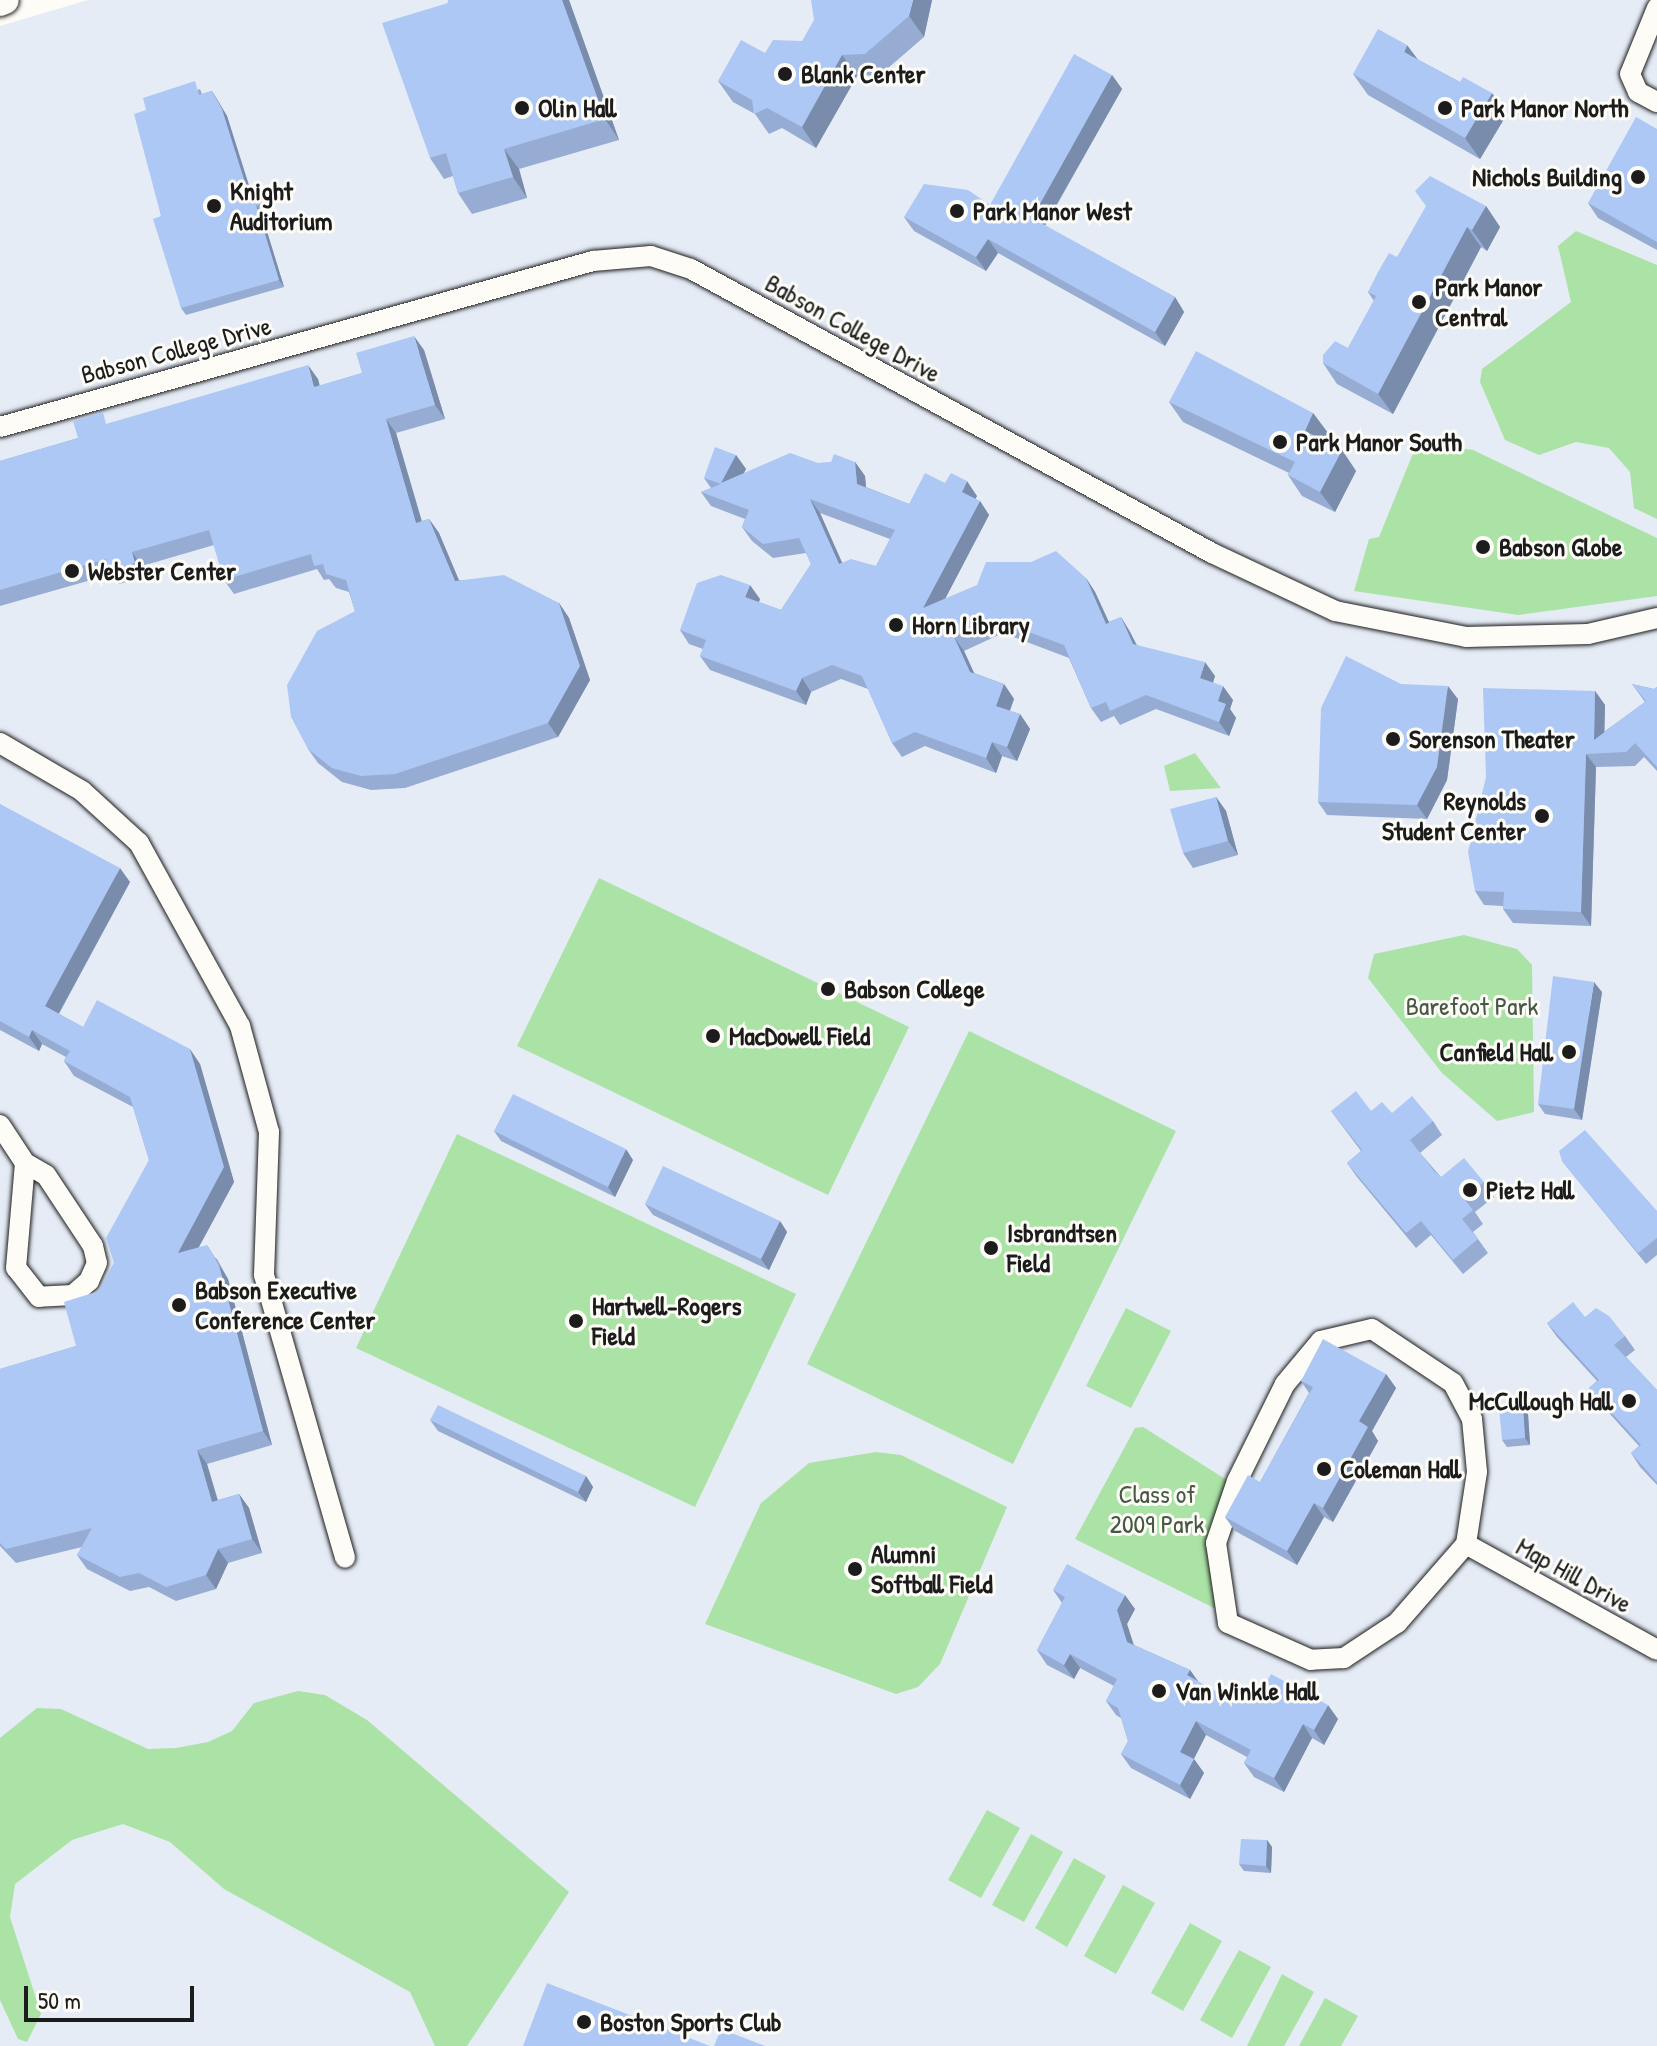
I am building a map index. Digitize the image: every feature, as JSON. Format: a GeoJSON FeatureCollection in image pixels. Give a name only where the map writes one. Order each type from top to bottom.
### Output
{"type":"FeatureCollection","features":[{"type":"Feature","properties":{"kind":"street"},"geometry":{"type":"LineString","coordinates":[[1657,8],[1631,85],[1657,102]]}},
{"type":"Feature","properties":{"kind":"street","name":"Babson College Drive"},"geometry":{"type":"LineString","coordinates":[[0,427],[593,261],[651,256],[691,269],[1212,553],[1335,611],[1466,637],[1588,634],[1657,618]]}},
{"type":"Feature","properties":{"kind":"street"},"geometry":{"type":"LineString","coordinates":[[0,743],[82,791],[139,843],[240,1026],[269,1132],[264,1275],[345,1558]]}},
{"type":"Feature","properties":{"kind":"street"},"geometry":{"type":"LineString","coordinates":[[0,1125],[25,1163],[46,1175],[93,1246],[89,1281],[73,1295],[39,1297],[16,1268],[25,1163]]}},
{"type":"Feature","properties":{"kind":"street"},"geometry":{"type":"LineString","coordinates":[[1372,1329],[1453,1383],[1478,1449],[1466,1544],[1410,1612],[1344,1658],[1311,1660],[1228,1623],[1216,1543],[1237,1481],[1285,1384],[1321,1341],[1342,1331],[1372,1329]]}},
{"type":"Feature","properties":{"kind":"street","name":"Map Hill Drive"},"geometry":{"type":"LineString","coordinates":[[1466,1544],[1657,1650]]}},
{"type":"Feature","properties":{"kind":"shaded area","name":"Babson College"},"geometry":{"type":"Polygon","coordinates":[[[88,0],[1657,0],[1657,2046],[0,2046],[0,26],[88,0]]]}},
{"type":"Feature","properties":{"kind":"green space"},"geometry":{"type":"Polygon","coordinates":[[[1576,231],[1657,265],[1657,519],[1634,508],[1630,472],[1609,448],[1576,442],[1539,455],[1505,440],[1480,382],[1482,369],[1571,302],[1558,246],[1576,231]]]}},
{"type":"Feature","properties":{"kind":"green space"},"geometry":{"type":"Polygon","coordinates":[[[1418,441],[1473,450],[1657,538],[1657,596],[1518,615],[1354,591],[1369,539],[1379,537],[1418,441]]]}},
{"type":"Feature","properties":{"kind":"green space"},"geometry":{"type":"Polygon","coordinates":[[[1195,753],[1221,788],[1170,791],[1164,766],[1195,753]]]}},
{"type":"Feature","properties":{"kind":"green space","name":"MacDowell Field"},"geometry":{"type":"Polygon","coordinates":[[[599,878],[909,1027],[828,1195],[517,1046],[599,878]]]}},
{"type":"Feature","properties":{"kind":"green space","name":"Barefoot Park"},"geometry":{"type":"Polygon","coordinates":[[[1464,935],[1517,949],[1532,965],[1534,1112],[1497,1121],[1442,1073],[1368,978],[1374,954],[1464,935]]]}},
{"type":"Feature","properties":{"kind":"green space","name":"Isbrandtsen Field"},"geometry":{"type":"Polygon","coordinates":[[[969,1031],[1176,1131],[1013,1464],[807,1364],[969,1031]]]}},
{"type":"Feature","properties":{"kind":"green space","name":"Hartwell-Rogers Field"},"geometry":{"type":"Polygon","coordinates":[[[457,1134],[796,1294],[695,1507],[356,1348],[457,1134]]]}},
{"type":"Feature","properties":{"kind":"green space"},"geometry":{"type":"Polygon","coordinates":[[[1126,1308],[1171,1331],[1131,1408],[1086,1386],[1126,1308]]]}},
{"type":"Feature","properties":{"kind":"green space","name":"Class of 2009 Park"},"geometry":{"type":"Polygon","coordinates":[[[1143,1427],[1230,1482],[1220,1611],[1075,1539],[1135,1428],[1143,1427]]]}},
{"type":"Feature","properties":{"kind":"green space","name":"Alumni Softball Field"},"geometry":{"type":"Polygon","coordinates":[[[876,1452],[901,1455],[1007,1507],[940,1664],[918,1687],[896,1694],[705,1624],[761,1503],[809,1463],[876,1452]]]}},
{"type":"Feature","properties":{"kind":"green space"},"geometry":{"type":"Polygon","coordinates":[[[298,1691],[325,1695],[367,1720],[569,1892],[467,2046],[435,2046],[410,1992],[224,1889],[170,1842],[123,1824],[72,1840],[15,1884],[10,1917],[41,2014],[27,2042],[18,2039],[0,2000],[0,1738],[37,1708],[61,1709],[148,1749],[176,1748],[208,1742],[232,1731],[254,1703],[298,1691]]]}},
{"type":"Feature","properties":{"kind":"green space"},"geometry":{"type":"Polygon","coordinates":[[[987,1810],[1020,1828],[981,1898],[948,1880],[987,1810]]]}},
{"type":"Feature","properties":{"kind":"green space"},"geometry":{"type":"Polygon","coordinates":[[[1031,1834],[1063,1852],[1024,1922],[992,1905],[1031,1834]]]}},
{"type":"Feature","properties":{"kind":"green space"},"geometry":{"type":"Polygon","coordinates":[[[1074,1858],[1106,1876],[1067,1947],[1035,1928],[1074,1858]]]}},
{"type":"Feature","properties":{"kind":"green space"},"geometry":{"type":"Polygon","coordinates":[[[1123,1885],[1155,1903],[1116,1974],[1084,1956],[1123,1885]]]}},
{"type":"Feature","properties":{"kind":"green space"},"geometry":{"type":"Polygon","coordinates":[[[1190,1923],[1222,1941],[1183,2011],[1151,1993],[1190,1923]]]}},
{"type":"Feature","properties":{"kind":"green space"},"geometry":{"type":"Polygon","coordinates":[[[1239,1950],[1271,1967],[1232,2038],[1200,2020],[1239,1950]]]}},
{"type":"Feature","properties":{"kind":"green space"},"geometry":{"type":"Polygon","coordinates":[[[1282,1974],[1314,1992],[1284,2046],[1247,2046],[1282,1974]]]}},
{"type":"Feature","properties":{"kind":"green space"},"geometry":{"type":"Polygon","coordinates":[[[1325,1998],[1358,2016],[1341,2046],[1299,2046],[1325,1998]]]}},
{"type":"Feature","properties":{"kind":"building","name":"Olin Hall"},"geometry":{"type":"Polygon","coordinates":[[[448,0],[562,0],[605,119],[504,149],[513,177],[458,193],[446,153],[430,158],[382,23],[448,3],[448,0]]]}},
{"type":"Feature","properties":{"kind":"building","name":"Blank Center"},"geometry":{"type":"Polygon","coordinates":[[[811,0],[913,0],[909,16],[865,54],[842,55],[802,127],[767,108],[754,114],[752,100],[718,81],[741,40],[765,53],[773,40],[802,41],[814,20],[811,0]]]}},
{"type":"Feature","properties":{"kind":"building","name":"Park Manor North"},"geometry":{"type":"Polygon","coordinates":[[[1378,29],[1407,45],[1404,52],[1460,82],[1463,77],[1492,93],[1465,138],[1353,74],[1378,29]]]}},
{"type":"Feature","properties":{"kind":"building","name":"Park Manor West"},"geometry":{"type":"Polygon","coordinates":[[[1074,54],[1112,75],[1032,218],[1175,297],[1155,332],[988,239],[976,257],[904,217],[924,184],[968,190],[990,205],[1074,54]]]}},
{"type":"Feature","properties":{"kind":"building","name":"Knight Auditorium"},"geometry":{"type":"Polygon","coordinates":[[[195,81],[199,95],[212,91],[222,109],[247,189],[259,186],[264,202],[256,205],[279,280],[181,308],[153,219],[161,216],[134,114],[146,110],[143,98],[195,81]]]}},
{"type":"Feature","properties":{"kind":"building","name":"Nichols Building"},"geometry":{"type":"Polygon","coordinates":[[[1636,117],[1657,129],[1657,242],[1588,203],[1636,117]]]}},
{"type":"Feature","properties":{"kind":"building"},"geometry":{"type":"Polygon","coordinates":[[[1430,176],[1486,206],[1472,230],[1467,227],[1378,394],[1323,363],[1323,355],[1335,341],[1348,348],[1376,296],[1368,292],[1378,272],[1389,253],[1397,257],[1426,206],[1415,191],[1430,176]]]}},
{"type":"Feature","properties":{"kind":"building","name":"Webster Center"},"geometry":{"type":"Polygon","coordinates":[[[414,336],[435,405],[386,419],[416,523],[429,519],[455,581],[504,575],[559,603],[580,666],[548,723],[395,774],[361,776],[332,768],[308,749],[291,717],[287,685],[317,631],[355,611],[346,580],[326,574],[323,564],[314,566],[311,554],[224,580],[209,530],[132,552],[135,563],[110,570],[106,559],[0,590],[0,461],[78,438],[73,421],[103,412],[106,424],[308,365],[314,387],[362,373],[356,353],[414,336]]]}},
{"type":"Feature","properties":{"kind":"building","name":"Park Manor South"},"geometry":{"type":"Polygon","coordinates":[[[1196,351],[1313,413],[1305,431],[1342,450],[1320,492],[1288,475],[1295,462],[1169,402],[1196,351]]]}},
{"type":"Feature","properties":{"kind":"building","name":"Horn Library"},"geometry":{"type":"Polygon","coordinates":[[[715,447],[736,455],[721,483],[790,453],[818,463],[831,462],[834,454],[855,462],[857,484],[909,504],[925,473],[945,483],[951,473],[967,481],[962,492],[980,501],[923,608],[977,585],[986,562],[1031,562],[1056,551],[1086,578],[1106,624],[1121,617],[1133,644],[1205,662],[1200,678],[1223,686],[1218,701],[1226,704],[1219,722],[1146,695],[1110,711],[1106,702],[1091,708],[1064,645],[993,619],[954,637],[970,672],[1004,684],[996,706],[1020,714],[1007,747],[992,742],[986,758],[915,732],[892,743],[862,676],[832,665],[802,678],[796,691],[700,656],[706,640],[680,630],[697,583],[721,575],[750,585],[745,597],[781,610],[811,564],[799,538],[763,544],[742,527],[749,510],[701,492],[721,484],[704,478],[715,447]],[[810,499],[839,564],[851,559],[876,566],[895,530],[810,499]]]}},
{"type":"Feature","properties":{"kind":"building","name":"Sorenson Theater"},"geometry":{"type":"Polygon","coordinates":[[[1346,656],[1401,684],[1448,686],[1437,767],[1417,805],[1318,802],[1321,708],[1346,656]]]}},
{"type":"Feature","properties":{"kind":"building","name":"Reynolds Student Center"},"geometry":{"type":"Polygon","coordinates":[[[1632,684],[1657,687],[1657,767],[1635,743],[1626,752],[1586,754],[1581,912],[1503,909],[1504,892],[1475,891],[1468,852],[1486,777],[1483,688],[1595,691],[1594,740],[1646,701],[1632,684]]]}},
{"type":"Feature","properties":{"kind":"building"},"geometry":{"type":"Polygon","coordinates":[[[1216,797],[1228,841],[1183,853],[1170,809],[1216,797]]]}},
{"type":"Feature","properties":{"kind":"building","name":"Babson Executive Conference Center"},"geometry":{"type":"Polygon","coordinates":[[[0,804],[120,868],[45,1006],[83,1027],[97,1000],[190,1049],[224,1167],[178,1253],[207,1245],[219,1265],[263,1431],[197,1450],[212,1502],[239,1494],[252,1539],[218,1549],[206,1575],[166,1587],[139,1573],[120,1577],[77,1555],[92,1528],[6,1549],[0,1543],[0,1369],[76,1346],[64,1302],[99,1291],[114,1263],[106,1238],[149,1160],[130,1097],[64,1061],[70,1051],[32,1030],[29,1037],[0,1021],[0,804]]]}},
{"type":"Feature","properties":{"kind":"building","name":"Canfield Hall"},"geometry":{"type":"Polygon","coordinates":[[[1553,976],[1594,982],[1574,1109],[1538,1104],[1553,976]]]}},
{"type":"Feature","properties":{"kind":"building","name":"Pietz Hall"},"geometry":{"type":"Polygon","coordinates":[[[1356,1091],[1371,1111],[1382,1102],[1392,1113],[1412,1096],[1433,1121],[1410,1140],[1434,1171],[1441,1177],[1464,1158],[1484,1182],[1464,1199],[1473,1210],[1462,1219],[1478,1239],[1453,1260],[1421,1221],[1406,1233],[1347,1163],[1362,1150],[1331,1111],[1356,1091]]]}},
{"type":"Feature","properties":{"kind":"building"},"geometry":{"type":"Polygon","coordinates":[[[513,1094],[626,1149],[608,1187],[494,1131],[513,1094]]]}},
{"type":"Feature","properties":{"kind":"building"},"geometry":{"type":"Polygon","coordinates":[[[1585,1130],[1657,1211],[1657,1238],[1638,1253],[1562,1161],[1559,1151],[1585,1130]]]}},
{"type":"Feature","properties":{"kind":"building"},"geometry":{"type":"Polygon","coordinates":[[[663,1166],[780,1221],[761,1259],[645,1204],[663,1166]]]}},
{"type":"Feature","properties":{"kind":"building","name":"McCullough Hall"},"geometry":{"type":"Polygon","coordinates":[[[1573,1302],[1585,1317],[1596,1308],[1609,1316],[1625,1336],[1614,1345],[1657,1390],[1657,1482],[1631,1453],[1641,1445],[1589,1388],[1599,1380],[1547,1323],[1573,1302]]]}},
{"type":"Feature","properties":{"kind":"building","name":"Coleman Hall"},"geometry":{"type":"Polygon","coordinates":[[[1323,1339],[1386,1374],[1359,1421],[1368,1427],[1323,1508],[1314,1503],[1287,1551],[1225,1517],[1248,1475],[1260,1482],[1313,1387],[1301,1381],[1323,1339]]]}},
{"type":"Feature","properties":{"kind":"building"},"geometry":{"type":"Polygon","coordinates":[[[438,1405],[586,1476],[578,1492],[430,1420],[438,1405]]]}},
{"type":"Feature","properties":{"kind":"building"},"geometry":{"type":"Polygon","coordinates":[[[1523,1407],[1525,1438],[1502,1440],[1499,1408],[1523,1407]]]}},
{"type":"Feature","properties":{"kind":"building","name":"Van Winkle Hall"},"geometry":{"type":"Polygon","coordinates":[[[1067,1564],[1125,1595],[1117,1610],[1127,1642],[1190,1670],[1187,1675],[1228,1698],[1263,1688],[1271,1674],[1328,1705],[1314,1730],[1303,1724],[1274,1778],[1244,1763],[1251,1750],[1196,1721],[1180,1752],[1194,1759],[1180,1785],[1121,1754],[1128,1741],[1118,1708],[1106,1701],[1117,1679],[1070,1654],[1064,1665],[1037,1650],[1065,1597],[1053,1590],[1067,1564]]]}},
{"type":"Feature","properties":{"kind":"building"},"geometry":{"type":"Polygon","coordinates":[[[1241,1839],[1267,1840],[1266,1866],[1239,1864],[1241,1839]]]}},
{"type":"Feature","properties":{"kind":"building","name":"Boston Sports Club"},"geometry":{"type":"Polygon","coordinates":[[[547,1983],[710,2046],[523,2046],[547,1983]]]}},
{"type":"Feature","properties":{"kind":"building"},"geometry":{"type":"Polygon","coordinates":[[[721,2029],[765,2046],[714,2046],[721,2029]]]}},
{"type":"Feature","properties":{"kind":"place","name":"Blank Center"},"geometry":{"type":"Point","coordinates":[785,74]}},
{"type":"Feature","properties":{"kind":"place","name":"Olin Hall"},"geometry":{"type":"Point","coordinates":[522,108]}},
{"type":"Feature","properties":{"kind":"place","name":"Park Manor North"},"geometry":{"type":"Point","coordinates":[1445,108]}},
{"type":"Feature","properties":{"kind":"place","name":"Nichols Building"},"geometry":{"type":"Point","coordinates":[1638,177]}},
{"type":"Feature","properties":{"kind":"place","name":"Knight Auditorium"},"geometry":{"type":"Point","coordinates":[214,206]}},
{"type":"Feature","properties":{"kind":"place","name":"Park Manor West"},"geometry":{"type":"Point","coordinates":[957,211]}},
{"type":"Feature","properties":{"kind":"place","name":"Park Manor Central"},"geometry":{"type":"Point","coordinates":[1419,302]}},
{"type":"Feature","properties":{"kind":"place","name":"Park Manor South"},"geometry":{"type":"Point","coordinates":[1280,442]}},
{"type":"Feature","properties":{"kind":"place","name":"Babson Globe"},"geometry":{"type":"Point","coordinates":[1483,547]}},
{"type":"Feature","properties":{"kind":"place","name":"Webster Center"},"geometry":{"type":"Point","coordinates":[72,571]}},
{"type":"Feature","properties":{"kind":"place","name":"Horn Library"},"geometry":{"type":"Point","coordinates":[896,625]}},
{"type":"Feature","properties":{"kind":"place","name":"Sorenson Theater"},"geometry":{"type":"Point","coordinates":[1393,739]}},
{"type":"Feature","properties":{"kind":"place","name":"Reynolds Student Center"},"geometry":{"type":"Point","coordinates":[1542,816]}},
{"type":"Feature","properties":{"kind":"place","name":"Babson College"},"geometry":{"type":"Point","coordinates":[828,989]}},
{"type":"Feature","properties":{"kind":"place","name":"MacDowell Field"},"geometry":{"type":"Point","coordinates":[713,1036]}},
{"type":"Feature","properties":{"kind":"place","name":"Canfield Hall"},"geometry":{"type":"Point","coordinates":[1569,1052]}},
{"type":"Feature","properties":{"kind":"place","name":"Pietz Hall"},"geometry":{"type":"Point","coordinates":[1470,1190]}},
{"type":"Feature","properties":{"kind":"place","name":"Isbrandtsen Field"},"geometry":{"type":"Point","coordinates":[991,1248]}},
{"type":"Feature","properties":{"kind":"place","name":"Babson Executive Conference Center"},"geometry":{"type":"Point","coordinates":[179,1305]}},
{"type":"Feature","properties":{"kind":"place","name":"Hartwell-Rogers Field"},"geometry":{"type":"Point","coordinates":[576,1321]}},
{"type":"Feature","properties":{"kind":"place","name":"McCullough Hall"},"geometry":{"type":"Point","coordinates":[1629,1401]}},
{"type":"Feature","properties":{"kind":"place","name":"Coleman Hall"},"geometry":{"type":"Point","coordinates":[1324,1469]}},
{"type":"Feature","properties":{"kind":"place","name":"Alumni Softball Field"},"geometry":{"type":"Point","coordinates":[855,1569]}},
{"type":"Feature","properties":{"kind":"place","name":"Van Winkle Hall"},"geometry":{"type":"Point","coordinates":[1159,1691]}},
{"type":"Feature","properties":{"kind":"place","name":"Boston Sports Club"},"geometry":{"type":"Point","coordinates":[584,2022]}}]}
